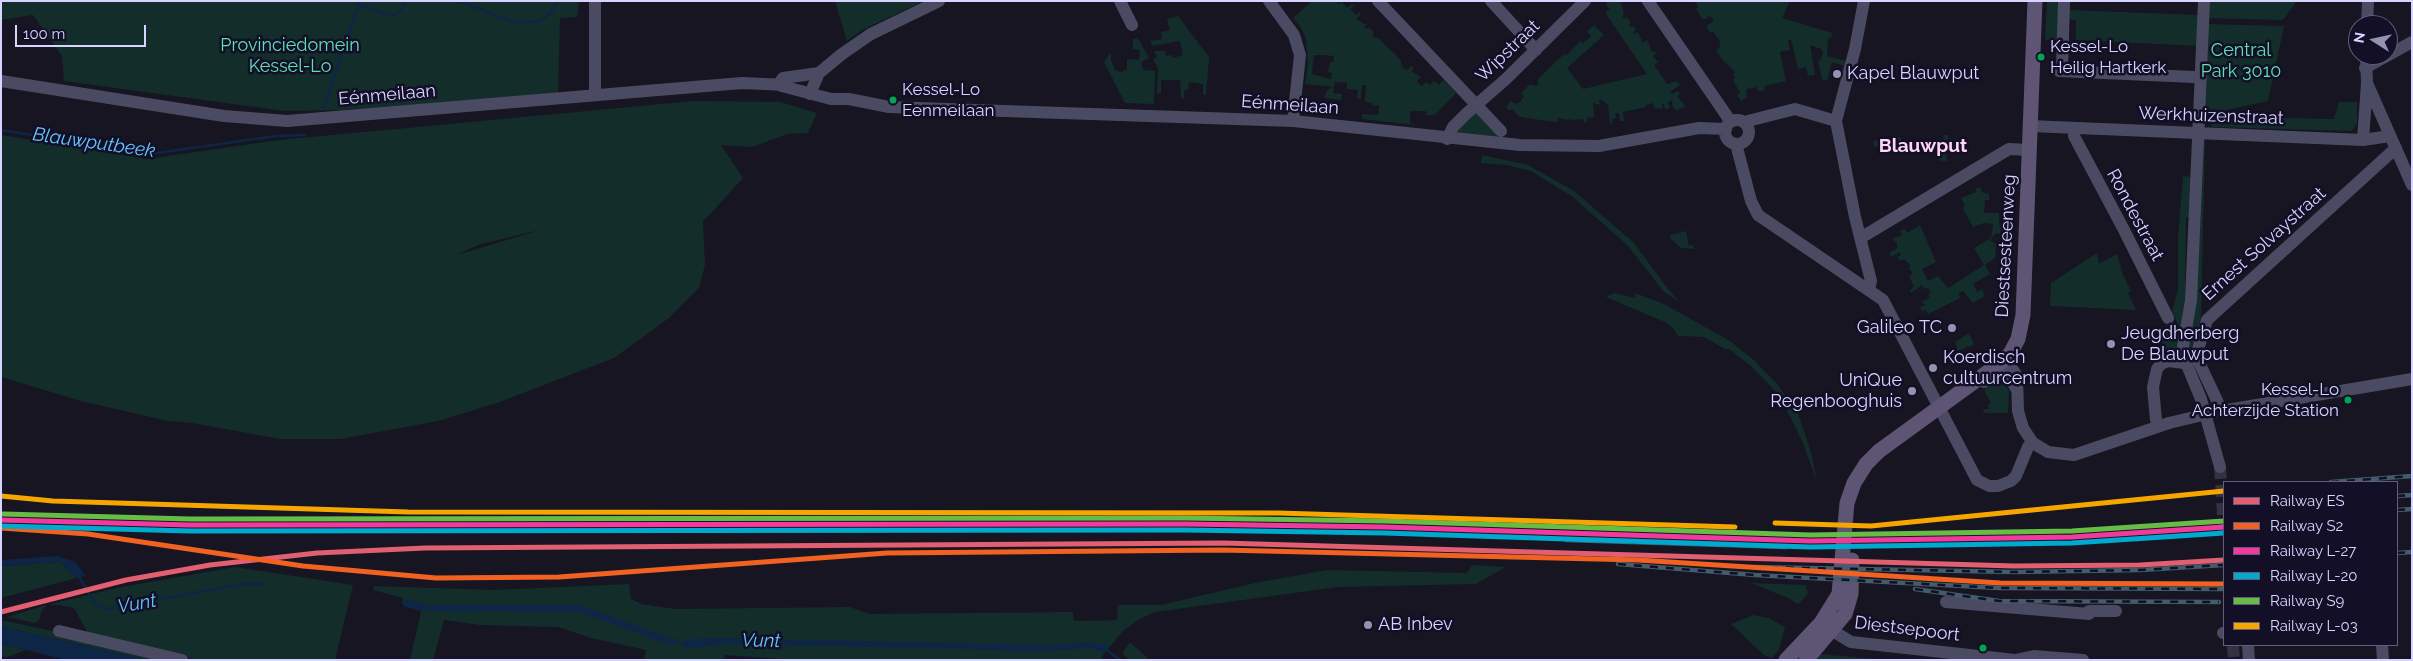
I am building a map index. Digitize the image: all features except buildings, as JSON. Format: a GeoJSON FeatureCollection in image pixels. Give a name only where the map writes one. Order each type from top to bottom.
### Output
{"type":"FeatureCollection","features":[{"type":"Feature","properties":{"kind":"main road","name":"Diestsesteenweg"},"geometry":{"type":"LineString","coordinates":[[1827,627],[1839,594],[1848,503],[1858,476],[1879,451],[1976,382],[2005,358],[2018,339],[2023,315],[2035,1]]}},
{"type":"Feature","properties":{"kind":"main road"},"geometry":{"type":"LineString","coordinates":[[1786,660],[1827,627]]}},
{"type":"Feature","properties":{"kind":"main road"},"geometry":{"type":"LineString","coordinates":[[1806,660],[1827,627]]}},
{"type":"Feature","properties":{"kind":"street"},"geometry":{"type":"LineString","coordinates":[[595,1],[595,95]]}},
{"type":"Feature","properties":{"kind":"street"},"geometry":{"type":"LineString","coordinates":[[783,81],[819,73],[871,34],[939,1]]}},
{"type":"Feature","properties":{"kind":"street"},"geometry":{"type":"LineString","coordinates":[[1120,1],[1132,25]]}},
{"type":"Feature","properties":{"kind":"street"},"geometry":{"type":"LineString","coordinates":[[1269,1],[1294,35],[1300,55],[1293,121]]}},
{"type":"Feature","properties":{"kind":"street"},"geometry":{"type":"LineString","coordinates":[[1378,1],[1476,105]]}},
{"type":"Feature","properties":{"kind":"street"},"geometry":{"type":"LineString","coordinates":[[1491,1],[1536,50]]}},
{"type":"Feature","properties":{"kind":"street","name":"Wipstraat"},"geometry":{"type":"LineString","coordinates":[[1447,139],[1453,127],[1536,50],[1585,1]]}},
{"type":"Feature","properties":{"kind":"street"},"geometry":{"type":"LineString","coordinates":[[1648,1],[1721,108],[1728,125],[1726,137],[1740,144]]}},
{"type":"Feature","properties":{"kind":"street"},"geometry":{"type":"LineString","coordinates":[[1864,1],[1836,121],[1855,218],[1862,237],[1872,281],[1869,289]]}},
{"type":"Feature","properties":{"kind":"street"},"geometry":{"type":"LineString","coordinates":[[2064,1],[2061,71],[2194,77]]}},
{"type":"Feature","properties":{"kind":"street"},"geometry":{"type":"LineString","coordinates":[[2204,1],[2200,133],[2191,300],[2182,353],[2184,363],[2201,399],[2220,467]]}},
{"type":"Feature","properties":{"kind":"street"},"geometry":{"type":"LineString","coordinates":[[2367,15],[2368,1]]}},
{"type":"Feature","properties":{"kind":"street"},"geometry":{"type":"LineString","coordinates":[[2365,68],[2412,42]]}},
{"type":"Feature","properties":{"kind":"street"},"geometry":{"type":"LineString","coordinates":[[2363,140],[2367,83],[2365,65]]}},
{"type":"Feature","properties":{"kind":"street"},"geometry":{"type":"LineString","coordinates":[[811,90],[819,73]]}},
{"type":"Feature","properties":{"kind":"street","name":"Eénmeilaan"},"geometry":{"type":"LineString","coordinates":[[1,81],[224,116],[287,121],[783,81],[811,90],[833,92],[849,99],[889,107],[1293,121],[1409,133],[1447,139],[1520,145],[1599,146],[1728,125]]}},
{"type":"Feature","properties":{"kind":"street"},"geometry":{"type":"LineString","coordinates":[[2367,83],[2412,185]]}},
{"type":"Feature","properties":{"kind":"street","name":"Wipstraat"},"geometry":{"type":"LineString","coordinates":[[1476,105],[1501,131]]}},
{"type":"Feature","properties":{"kind":"street"},"geometry":{"type":"LineString","coordinates":[[1709,127],[1718,117],[1721,108]]}},
{"type":"Feature","properties":{"kind":"street"},"geometry":{"type":"LineString","coordinates":[[1728,125],[1740,120],[1744,122],[1795,109],[1836,121]]}},
{"type":"Feature","properties":{"kind":"street"},"geometry":{"type":"LineString","coordinates":[[1740,144],[1750,133],[1744,122]]}},
{"type":"Feature","properties":{"kind":"street","name":"Werkhuizenstraat"},"geometry":{"type":"LineString","coordinates":[[2030,126],[2363,140],[2390,136]]}},
{"type":"Feature","properties":{"kind":"street","name":"Rondestraat"},"geometry":{"type":"LineString","coordinates":[[2074,128],[2074,136],[2168,318]]}},
{"type":"Feature","properties":{"kind":"street"},"geometry":{"type":"LineString","coordinates":[[1740,144],[1750,201],[1758,215],[1883,300],[1976,480],[1984,485],[1998,486],[2011,481],[2016,476],[2028,447],[2033,443]]}},
{"type":"Feature","properties":{"kind":"street","name":"Ernest Solvaystraat"},"geometry":{"type":"LineString","coordinates":[[2219,412],[2216,395],[2196,356],[2207,320],[2396,148]]}},
{"type":"Feature","properties":{"kind":"street"},"geometry":{"type":"LineString","coordinates":[[1862,237],[2009,149],[2030,150]]}},
{"type":"Feature","properties":{"kind":"street"},"geometry":{"type":"LineString","coordinates":[[2005,358],[2018,376],[2020,420],[2033,443],[2048,452],[2071,456],[2163,422],[2412,379]]}},
{"type":"Feature","properties":{"kind":"street"},"geometry":{"type":"LineString","coordinates":[[2163,422],[2153,387],[2156,369],[2168,361],[2184,363]]}},
{"type":"Feature","properties":{"kind":"street"},"geometry":{"type":"LineString","coordinates":[[1976,382],[1983,382],[1996,374],[2003,374],[2010,378],[2019,392]]}},
{"type":"Feature","properties":{"kind":"street"},"geometry":{"type":"LineString","coordinates":[[1946,602],[2089,614],[2089,611],[2116,611]]}},
{"type":"Feature","properties":{"kind":"street","name":"Diestsepoort"},"geometry":{"type":"LineString","coordinates":[[1827,627],[1851,642],[2015,660],[2034,656],[2083,660]]}},
{"type":"Feature","properties":{"kind":"street"},"geometry":{"type":"LineString","coordinates":[[59,631],[182,660]]}},
{"type":"Feature","properties":{"kind":"street"},"geometry":{"type":"LineString","coordinates":[[2248,646],[2249,660]]}},
{"type":"Feature","properties":{"kind":"street"},"geometry":{"type":"LineString","coordinates":[[2382,646],[2383,660]]}},
{"type":"Feature","properties":{"kind":"green space","name":"Provinciedomein Kessel-Lo"},"geometry":{"type":"Polygon","coordinates":[[[1,1],[579,1],[577,17],[560,18],[558,95],[338,110],[285,111],[64,81],[62,56],[33,15],[1,20],[1,1]]]}},
{"type":"Feature","properties":{"kind":"green space"},"geometry":{"type":"Polygon","coordinates":[[[835,1],[924,1],[862,30],[847,41],[835,1]]]}},
{"type":"Feature","properties":{"kind":"green space"},"geometry":{"type":"Polygon","coordinates":[[[1312,1],[1337,1],[1339,4],[1342,2],[1347,8],[1352,4],[1354,5],[1350,9],[1356,15],[1360,12],[1361,14],[1356,19],[1366,25],[1364,27],[1366,29],[1369,27],[1374,32],[1372,37],[1378,38],[1394,53],[1401,61],[1402,67],[1407,70],[1412,66],[1414,68],[1411,71],[1421,77],[1417,81],[1421,86],[1426,82],[1430,85],[1434,81],[1439,85],[1443,80],[1440,76],[1456,93],[1435,115],[1426,115],[1426,111],[1410,111],[1410,123],[1415,125],[1362,119],[1362,114],[1378,115],[1379,105],[1373,106],[1373,103],[1365,102],[1366,85],[1362,85],[1361,99],[1357,98],[1358,90],[1347,89],[1347,83],[1335,82],[1333,93],[1342,94],[1341,100],[1324,98],[1327,90],[1333,87],[1305,84],[1308,64],[1306,40],[1302,29],[1293,18],[1312,1]],[[1314,55],[1312,74],[1331,79],[1332,73],[1328,72],[1330,62],[1333,62],[1334,56],[1314,55]]]}},
{"type":"Feature","properties":{"kind":"green space"},"geometry":{"type":"Polygon","coordinates":[[[1608,1],[1621,2],[1624,14],[1622,17],[1624,19],[1627,17],[1631,23],[1630,27],[1633,26],[1636,29],[1633,32],[1634,34],[1638,32],[1643,43],[1647,40],[1652,52],[1655,51],[1656,53],[1653,56],[1658,62],[1654,65],[1667,84],[1677,81],[1680,85],[1670,92],[1672,94],[1678,91],[1680,94],[1677,96],[1686,107],[1677,110],[1673,108],[1672,100],[1668,102],[1670,108],[1665,109],[1664,104],[1662,104],[1662,109],[1654,108],[1653,103],[1646,105],[1646,107],[1623,112],[1624,121],[1620,121],[1619,113],[1615,113],[1616,118],[1612,119],[1613,123],[1610,124],[1608,105],[1602,100],[1599,100],[1600,105],[1593,103],[1594,117],[1587,118],[1587,122],[1584,122],[1584,119],[1572,120],[1570,118],[1569,120],[1558,118],[1557,122],[1547,121],[1520,117],[1512,109],[1510,111],[1506,107],[1511,101],[1515,104],[1520,102],[1524,96],[1521,93],[1530,84],[1536,86],[1539,83],[1537,80],[1564,54],[1566,56],[1580,41],[1582,43],[1587,40],[1591,36],[1587,32],[1594,25],[1604,35],[1567,68],[1583,89],[1647,74],[1608,17],[1606,12],[1610,9],[1606,5],[1608,1]]]}},
{"type":"Feature","properties":{"kind":"green space"},"geometry":{"type":"Polygon","coordinates":[[[1695,1],[1790,1],[1782,18],[1832,33],[1831,39],[1828,38],[1827,56],[1846,61],[1845,66],[1832,62],[1827,81],[1822,79],[1818,61],[1821,60],[1823,52],[1821,49],[1810,45],[1815,75],[1808,76],[1806,67],[1798,69],[1791,39],[1788,41],[1790,50],[1780,52],[1786,81],[1769,85],[1767,83],[1768,86],[1764,86],[1765,90],[1759,92],[1755,86],[1754,88],[1746,89],[1747,97],[1741,101],[1737,95],[1740,93],[1733,80],[1735,72],[1716,50],[1720,47],[1721,43],[1713,31],[1710,33],[1706,26],[1714,21],[1710,16],[1703,20],[1696,9],[1698,7],[1695,1]]]}},
{"type":"Feature","properties":{"kind":"green space"},"geometry":{"type":"Polygon","coordinates":[[[2047,1],[2060,1],[2059,40],[2045,40],[2047,1]]]}},
{"type":"Feature","properties":{"kind":"green space"},"geometry":{"type":"Polygon","coordinates":[[[2209,1],[2297,1],[2283,20],[2208,18],[2209,1]]]}},
{"type":"Feature","properties":{"kind":"green space"},"geometry":{"type":"Polygon","coordinates":[[[2068,10],[2199,15],[2198,46],[2076,40],[2076,20],[2068,19],[2068,10]]]}},
{"type":"Feature","properties":{"kind":"green space"},"geometry":{"type":"Polygon","coordinates":[[[1178,16],[1209,57],[1206,95],[1203,95],[1203,84],[1189,82],[1188,90],[1184,90],[1184,98],[1181,98],[1180,80],[1161,80],[1161,93],[1157,93],[1158,68],[1153,59],[1157,57],[1154,51],[1165,51],[1166,56],[1172,55],[1173,58],[1183,55],[1180,41],[1152,46],[1150,41],[1162,39],[1161,32],[1170,30],[1167,19],[1178,16]]]}},
{"type":"Feature","properties":{"kind":"green space","name":"Central Park 3010"},"geometry":{"type":"Polygon","coordinates":[[[2207,24],[2284,26],[2268,101],[2203,115],[2207,24]]]}},
{"type":"Feature","properties":{"kind":"green space"},"geometry":{"type":"Polygon","coordinates":[[[1138,38],[1149,58],[1141,62],[1143,70],[1155,71],[1154,104],[1125,103],[1104,62],[1111,52],[1111,60],[1115,70],[1121,72],[1127,69],[1127,59],[1139,60],[1140,50],[1133,49],[1133,39],[1138,38]]]}},
{"type":"Feature","properties":{"kind":"green space"},"geometry":{"type":"Polygon","coordinates":[[[693,101],[780,102],[817,113],[808,133],[787,134],[752,147],[721,145],[743,178],[703,222],[705,265],[699,288],[669,318],[614,358],[497,403],[438,421],[341,439],[281,439],[192,423],[168,421],[81,401],[1,377],[1,135],[147,159],[279,140],[693,101]],[[540,230],[481,244],[456,255],[540,230]]]}},
{"type":"Feature","properties":{"kind":"green space"},"geometry":{"type":"Polygon","coordinates":[[[2339,102],[2357,102],[2357,123],[2352,131],[2212,127],[2211,122],[2232,117],[2334,119],[2339,102]]]}},
{"type":"Feature","properties":{"kind":"green space"},"geometry":{"type":"Polygon","coordinates":[[[1302,103],[1332,110],[1332,116],[1304,112],[1302,110],[1302,103]]]}},
{"type":"Feature","properties":{"kind":"green space"},"geometry":{"type":"Polygon","coordinates":[[[1477,113],[1482,115],[1500,138],[1458,133],[1457,130],[1471,114],[1477,113]]]}},
{"type":"Feature","properties":{"kind":"green space"},"geometry":{"type":"Polygon","coordinates":[[[1943,135],[1948,135],[1948,139],[1957,140],[1959,152],[1955,153],[1954,149],[1946,152],[1947,162],[1939,160],[1936,139],[1944,139],[1943,135]]]}},
{"type":"Feature","properties":{"kind":"green space"},"geometry":{"type":"Polygon","coordinates":[[[1900,137],[1902,140],[1895,142],[1895,147],[1887,149],[1885,144],[1874,147],[1873,142],[1876,140],[1900,137]]]}},
{"type":"Feature","properties":{"kind":"green space"},"geometry":{"type":"Polygon","coordinates":[[[2205,140],[2201,316],[2194,349],[2186,347],[2203,141],[2205,140]]]}},
{"type":"Feature","properties":{"kind":"green space"},"geometry":{"type":"Polygon","coordinates":[[[1482,155],[1528,165],[1574,191],[1634,243],[1680,302],[1664,292],[1627,245],[1573,197],[1531,171],[1507,165],[1481,163],[1482,155]]]}},
{"type":"Feature","properties":{"kind":"green space"},"geometry":{"type":"Polygon","coordinates":[[[2183,176],[2192,177],[2190,217],[2186,217],[2185,298],[2180,329],[2172,311],[2178,289],[2178,237],[2183,176]]]}},
{"type":"Feature","properties":{"kind":"green space"},"geometry":{"type":"Polygon","coordinates":[[[1980,187],[1983,193],[1989,194],[1989,200],[1985,200],[1984,213],[1999,213],[1999,225],[2001,225],[2000,234],[1996,233],[1991,239],[1991,242],[1996,243],[1995,258],[1985,265],[1990,274],[1973,284],[1977,292],[1982,289],[1985,296],[1973,303],[1963,291],[1959,293],[1960,298],[1928,314],[1926,310],[1922,312],[1920,307],[1926,305],[1921,302],[1930,298],[1928,294],[1931,292],[1928,288],[1924,289],[1922,285],[1911,293],[1910,290],[1914,287],[1909,276],[1913,274],[1909,268],[1911,266],[1905,260],[1899,260],[1897,257],[1901,255],[1900,252],[1891,257],[1889,253],[1897,248],[1897,243],[1892,239],[1902,235],[1900,231],[1905,229],[1907,233],[1920,225],[1936,262],[1922,269],[1928,281],[1938,276],[1948,288],[1984,265],[1974,248],[1991,238],[1993,224],[1984,223],[1973,227],[1962,207],[1965,206],[1961,198],[1976,192],[1975,189],[1980,187]]]}},
{"type":"Feature","properties":{"kind":"green space"},"geometry":{"type":"Polygon","coordinates":[[[1686,231],[1689,246],[1693,245],[1694,249],[1681,248],[1671,239],[1670,235],[1686,231]]]}},
{"type":"Feature","properties":{"kind":"green space"},"geometry":{"type":"Polygon","coordinates":[[[2097,253],[2099,264],[2117,254],[2120,268],[2131,291],[2128,293],[2136,310],[2050,306],[2051,283],[2097,253]]]}},
{"type":"Feature","properties":{"kind":"green space"},"geometry":{"type":"Polygon","coordinates":[[[1614,293],[1635,298],[1635,293],[1664,304],[1730,341],[1754,360],[1777,384],[1798,413],[1811,452],[1817,482],[1803,443],[1780,396],[1751,366],[1729,349],[1725,349],[1704,337],[1678,336],[1667,323],[1606,297],[1614,293]]]}},
{"type":"Feature","properties":{"kind":"green space"},"geometry":{"type":"Polygon","coordinates":[[[2172,319],[2179,335],[2178,349],[2169,358],[2162,358],[2158,356],[2161,340],[2171,326],[2172,319]]]}},
{"type":"Feature","properties":{"kind":"green space"},"geometry":{"type":"Polygon","coordinates":[[[1969,333],[1974,345],[1968,347],[1965,345],[1966,348],[1958,351],[1955,342],[1969,333]]]}},
{"type":"Feature","properties":{"kind":"green space"},"geometry":{"type":"Polygon","coordinates":[[[1994,382],[2004,384],[2009,390],[2008,413],[1984,413],[1983,409],[1989,409],[1988,405],[1991,403],[1984,390],[1994,382]]]}},
{"type":"Feature","properties":{"kind":"green space"},"geometry":{"type":"Polygon","coordinates":[[[60,562],[77,578],[1,598],[1,566],[60,562]]]}},
{"type":"Feature","properties":{"kind":"green space"},"geometry":{"type":"Polygon","coordinates":[[[1472,565],[1506,567],[1476,584],[1338,587],[1155,612],[1138,620],[1123,631],[1102,656],[1102,660],[798,660],[725,655],[724,660],[644,660],[646,650],[591,638],[558,627],[480,625],[444,620],[433,660],[410,660],[422,607],[402,604],[403,598],[373,590],[374,586],[493,590],[629,584],[631,599],[641,604],[675,609],[850,607],[869,614],[1073,612],[1074,621],[1117,620],[1118,605],[1161,605],[1259,582],[1328,570],[1467,573],[1472,565]]]}},
{"type":"Feature","properties":{"kind":"green space"},"geometry":{"type":"Polygon","coordinates":[[[235,567],[353,585],[335,660],[198,660],[89,635],[74,608],[47,605],[116,588],[235,567]]]}},
{"type":"Feature","properties":{"kind":"green space"},"geometry":{"type":"Polygon","coordinates":[[[1751,583],[1806,585],[1808,594],[1798,604],[1751,583]]]}},
{"type":"Feature","properties":{"kind":"green space"},"geometry":{"type":"Polygon","coordinates":[[[47,605],[42,610],[39,620],[35,623],[7,617],[43,606],[47,605]]]}},
{"type":"Feature","properties":{"kind":"green space"},"geometry":{"type":"Polygon","coordinates":[[[1753,615],[1769,618],[1785,627],[1779,650],[1772,658],[1764,655],[1731,624],[1753,615]]]}},
{"type":"Feature","properties":{"kind":"green space"},"geometry":{"type":"Polygon","coordinates":[[[1,620],[174,660],[145,660],[1,626],[1,620]]]}},
{"type":"Feature","properties":{"kind":"green space"},"geometry":{"type":"Polygon","coordinates":[[[1130,642],[1150,660],[1131,660],[1122,654],[1130,642]]]}},
{"type":"Feature","properties":{"kind":"green space"},"geometry":{"type":"Polygon","coordinates":[[[1,644],[26,650],[7,657],[1,656],[1,644]]]}},
{"type":"Feature","properties":{"kind":"green space"},"geometry":{"type":"Polygon","coordinates":[[[1819,654],[1888,660],[1817,660],[1819,654]]]}},
{"type":"Feature","properties":{"kind":"water"},"geometry":{"type":"Polygon","coordinates":[[[58,556],[75,562],[86,576],[77,578],[60,562],[1,566],[1,560],[58,556]]]}},
{"type":"Feature","properties":{"kind":"water"},"geometry":{"type":"Polygon","coordinates":[[[404,599],[430,605],[580,605],[669,638],[678,639],[676,644],[665,643],[581,612],[420,611],[403,606],[404,599]]]}},
{"type":"Feature","properties":{"kind":"water"},"geometry":{"type":"Polygon","coordinates":[[[1,626],[145,660],[67,660],[1,644],[1,626]]]}},
{"type":"Feature","properties":{"kind":"water"},"geometry":{"type":"Polygon","coordinates":[[[716,638],[1055,645],[1087,642],[1109,646],[1104,653],[1091,648],[1033,652],[724,644],[690,648],[682,646],[684,640],[716,638]]]}},
{"type":"Feature","properties":{"kind":"waterway"},"geometry":{"type":"LineString","coordinates":[[324,107],[360,1]]}},
{"type":"Feature","properties":{"kind":"waterway"},"geometry":{"type":"LineString","coordinates":[[357,4],[389,16],[399,12],[407,1]]}},
{"type":"Feature","properties":{"kind":"waterway"},"geometry":{"type":"LineString","coordinates":[[458,1],[516,23],[541,21],[551,12],[558,1]]}},
{"type":"Feature","properties":{"kind":"waterway","name":"Blauwputbeek"},"geometry":{"type":"LineString","coordinates":[[1,130],[150,154],[276,136],[306,135]]}},
{"type":"Feature","properties":{"kind":"waterway","name":"Vunt"},"geometry":{"type":"LineString","coordinates":[[79,577],[97,606],[108,609],[242,584],[266,584]]}},
{"type":"Feature","properties":{"kind":"waterway","name":"Vunt"},"geometry":{"type":"LineString","coordinates":[[673,642],[685,645]]}},
{"type":"Feature","properties":{"kind":"waterway","name":"Vunt"},"geometry":{"type":"LineString","coordinates":[[1104,648],[1120,660]]}},
{"type":"Feature","properties":{"kind":"tunnel"},"geometry":{"type":"LineString","coordinates":[[2220,467],[2223,515]]}},
{"type":"Feature","properties":{"kind":"tunnel"},"geometry":{"type":"LineString","coordinates":[[2233,646],[2234,660]]}},
{"type":"Feature","properties":{"kind":"railway"},"geometry":{"type":"LineString","coordinates":[[2344,481],[2412,476]]}},
{"type":"Feature","properties":{"kind":"railway"},"geometry":{"type":"LineString","coordinates":[[2398,496],[2412,495]]}},
{"type":"Feature","properties":{"kind":"railway"},"geometry":{"type":"LineString","coordinates":[[2398,510],[2412,509]]}},
{"type":"Feature","properties":{"kind":"railway"},"geometry":{"type":"LineString","coordinates":[[1566,540],[1786,547]]}},
{"type":"Feature","properties":{"kind":"railway"},"geometry":{"type":"LineString","coordinates":[[2398,553],[2412,552]]}},
{"type":"Feature","properties":{"kind":"railway"},"geometry":{"type":"LineString","coordinates":[[1618,564],[1755,575],[1999,588],[2223,589]]}},
{"type":"Feature","properties":{"kind":"railway"},"geometry":{"type":"LineString","coordinates":[[1754,567],[2015,572],[2140,570],[2223,565]]}},
{"type":"Feature","properties":{"kind":"railway"},"geometry":{"type":"LineString","coordinates":[[1915,589],[1999,601],[2219,602]]}},
{"type":"Feature","properties":{"kind":"rail line","name":"L-03"},"geometry":{"type":"LineString","coordinates":[[1775,523],[1871,526],[2223,491]]}},
{"type":"Feature","properties":{"kind":"rail line","name":"L-03"},"geometry":{"type":"LineString","coordinates":[[1,496],[53,501],[408,512],[1278,513],[1735,527]]}},
{"type":"Feature","properties":{"kind":"rail line","name":"S9"},"geometry":{"type":"LineString","coordinates":[[3,514],[190,519],[1185,518],[1385,521],[1810,535],[2072,531],[2223,521]]}},
{"type":"Feature","properties":{"kind":"rail line","name":"L-27"},"geometry":{"type":"LineString","coordinates":[[1,520],[190,525],[1185,524],[1385,527],[1810,541],[2072,537],[2223,527]]}},
{"type":"Feature","properties":{"kind":"rail line","name":"L-20"},"geometry":{"type":"LineString","coordinates":[[1,526],[190,531],[1185,530],[1385,533],[1810,547],[2072,543],[2223,533]]}},
{"type":"Feature","properties":{"kind":"rail line","name":"S2"},"geometry":{"type":"LineString","coordinates":[[1,528],[88,534],[303,566],[436,578],[559,577],[887,553],[1223,550],[1638,560],[2000,583],[2223,584]]}},
{"type":"Feature","properties":{"kind":"rail line","name":"ES"},"geometry":{"type":"LineString","coordinates":[[1,612],[126,580],[210,565],[317,553],[425,548],[1223,543],[2014,566],[2140,565],[2223,560]]}},
{"type":"Feature","properties":{"kind":"place","name":"Kessel-Lo Heilig Hartkerk"},"geometry":{"type":"Point","coordinates":[2041,57]}},
{"type":"Feature","properties":{"kind":"place","name":"Kapel Blauwput"},"geometry":{"type":"Point","coordinates":[1837,74]}},
{"type":"Feature","properties":{"kind":"place","name":"Kessel-Lo Eenmeilaan"},"geometry":{"type":"Point","coordinates":[893,100]}},
{"type":"Feature","properties":{"kind":"place","name":"Galileo TC"},"geometry":{"type":"Point","coordinates":[1952,328]}},
{"type":"Feature","properties":{"kind":"place","name":"Jeugdherberg De Blauwput"},"geometry":{"type":"Point","coordinates":[2111,344]}},
{"type":"Feature","properties":{"kind":"place","name":"Koerdisch cultuurcentrum"},"geometry":{"type":"Point","coordinates":[1933,368]}},
{"type":"Feature","properties":{"kind":"place","name":"UniQue Regenbooghuis"},"geometry":{"type":"Point","coordinates":[1912,391]}},
{"type":"Feature","properties":{"kind":"place","name":"Kessel-Lo Achterzijde Station"},"geometry":{"type":"Point","coordinates":[2348,400]}},
{"type":"Feature","properties":{"kind":"place","name":"AB Inbev"},"geometry":{"type":"Point","coordinates":[1368,625]}},
{"type":"Feature","properties":{"kind":"district","name":"Blauwput"},"geometry":{"type":"Point","coordinates":[1923,146]}}]}
